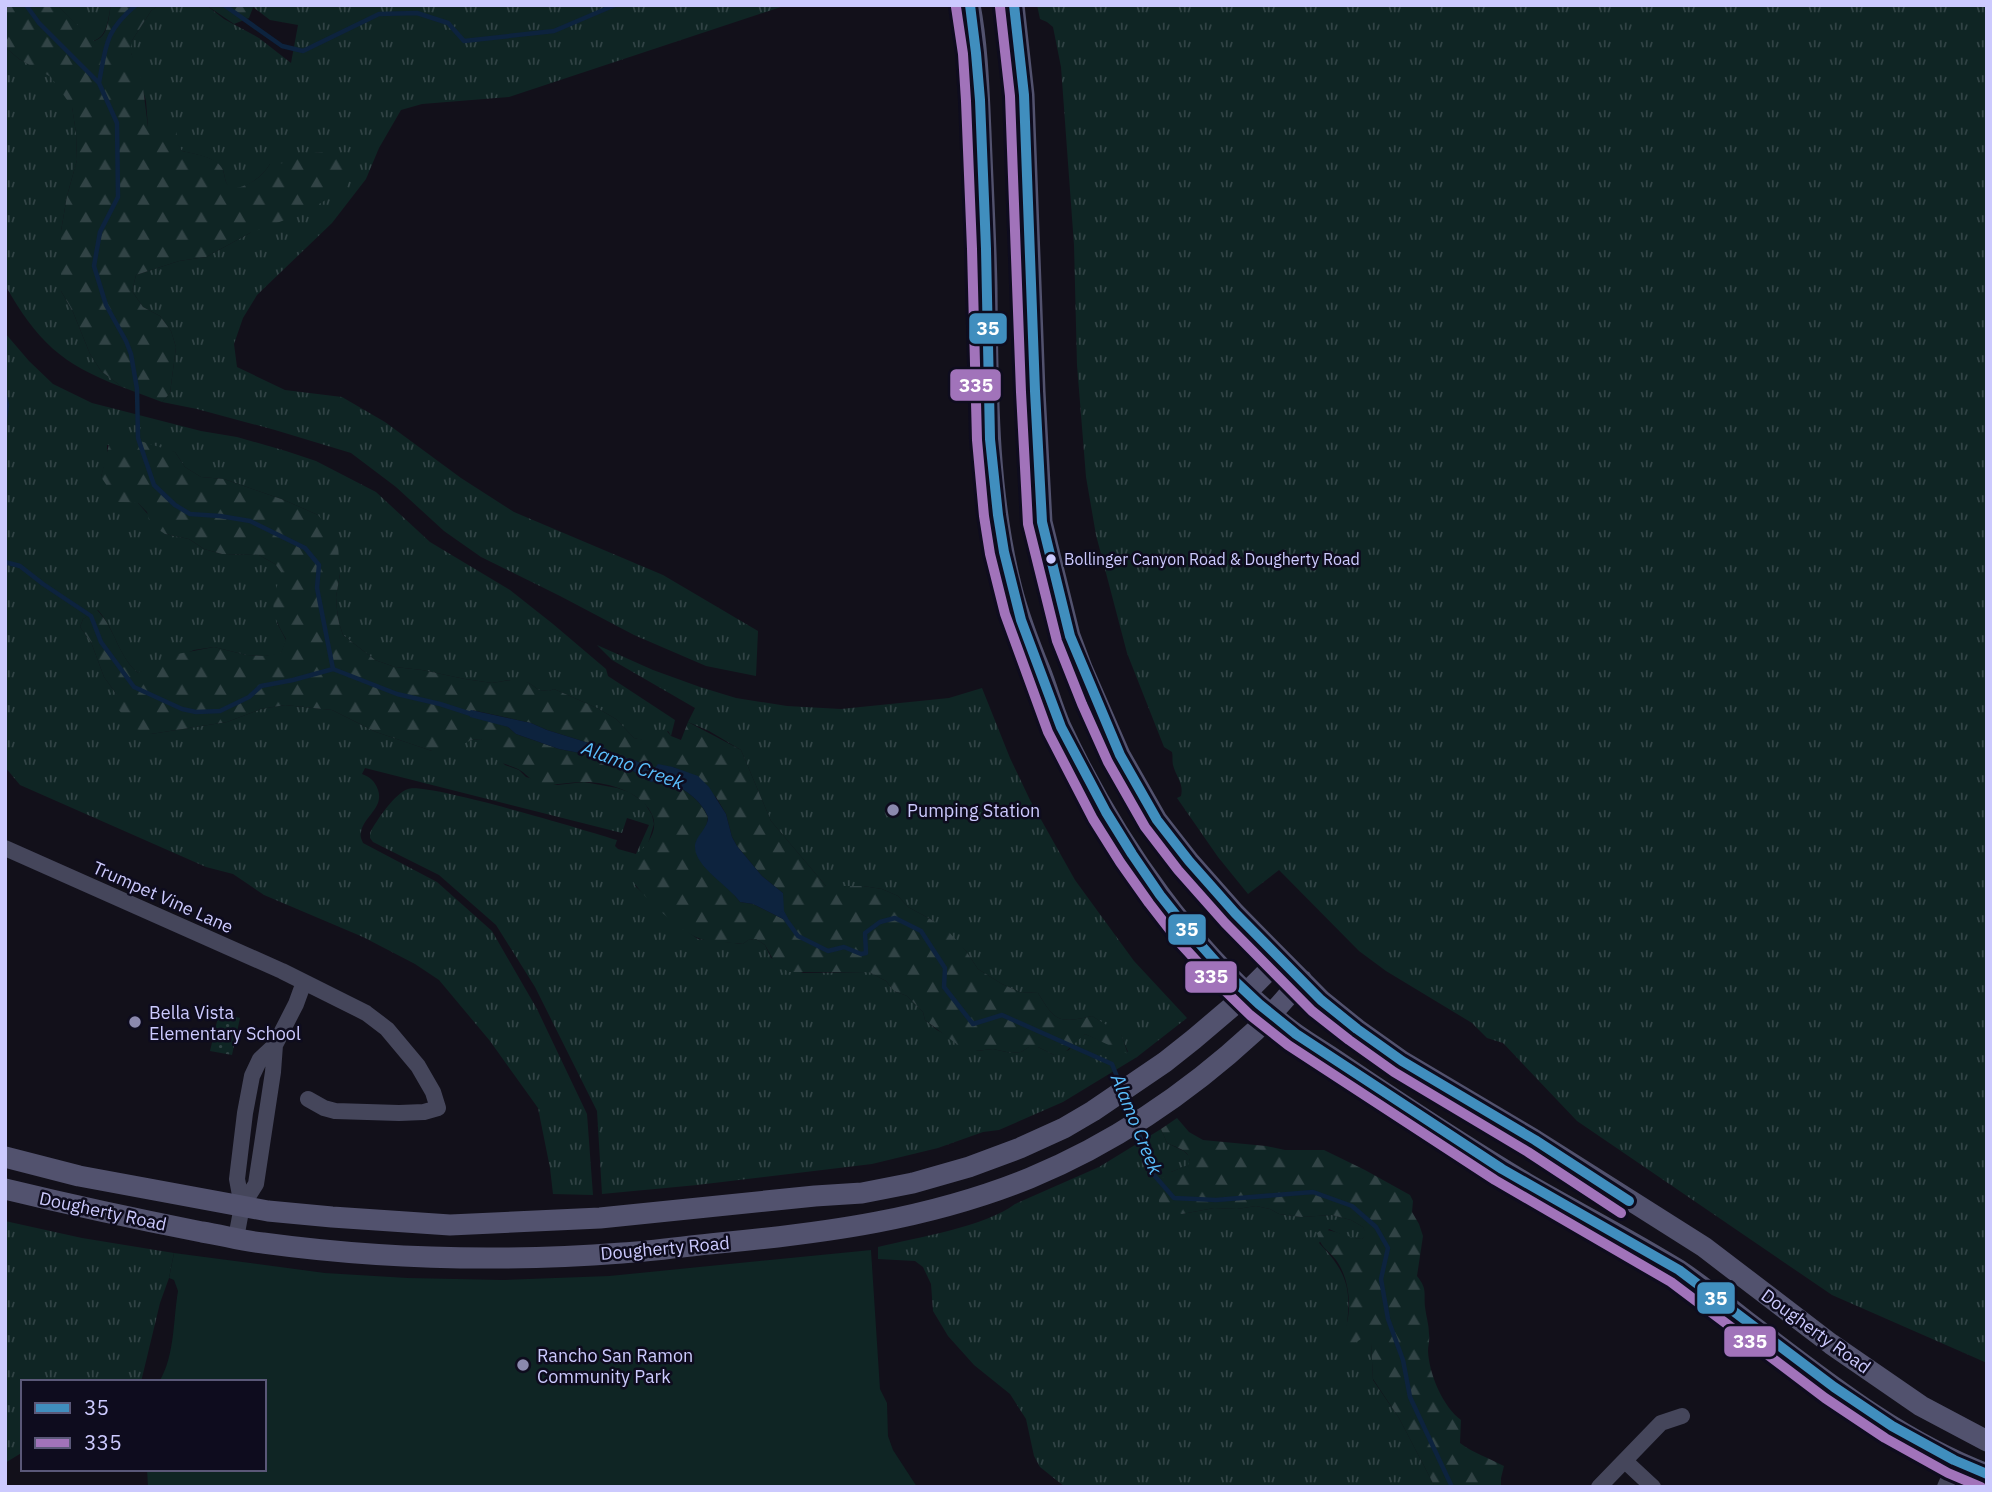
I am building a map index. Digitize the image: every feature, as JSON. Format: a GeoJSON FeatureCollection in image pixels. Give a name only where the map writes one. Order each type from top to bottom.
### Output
{"type":"FeatureCollection","features":[{"type":"Feature","properties":{"kind":"main road"},"geometry":{"type":"LineString","coordinates":[[970,5],[980,116],[992,460],[999,526],[1012,590],[1061,725],[1085,775],[1121,838],[1154,886],[1194,936],[1246,992]]}},
{"type":"Feature","properties":{"kind":"main road"},"geometry":{"type":"LineString","coordinates":[[1014,5],[1024,95],[1042,522],[1070,636],[1120,755],[1157,820],[1189,861],[1280,959]]}},
{"type":"Feature","properties":{"kind":"main road","name":"Dougherty Road"},"geometry":{"type":"LineString","coordinates":[[5,1157],[79,1176],[268,1211],[450,1225],[600,1218],[815,1196],[862,1194],[969,1167],[1020,1148],[1093,1111],[1195,1038],[1234,1005],[1280,959],[1348,1021],[1402,1061],[1535,1140],[1704,1247],[1830,1343],[1909,1398],[1987,1441]]}},
{"type":"Feature","properties":{"kind":"main road","name":"Dougherty Road"},"geometry":{"type":"LineString","coordinates":[[5,1189],[115,1216],[259,1243],[415,1256],[510,1257],[622,1253],[789,1236],[864,1225],[918,1215],[978,1197],[1030,1178],[1085,1152],[1135,1124],[1207,1072],[1256,1030],[1302,981]]}},
{"type":"Feature","properties":{"kind":"main road","name":"Dougherty Road"},"geometry":{"type":"LineString","coordinates":[[1246,992],[1294,1033],[1381,1092],[1520,1179],[1681,1271],[1809,1369],[1892,1427],[1981,1478]]}},
{"type":"Feature","properties":{"kind":"street","name":"Trumpet Vine Lane"},"geometry":{"type":"LineString","coordinates":[[5,848],[304,982],[366,1013],[387,1029],[418,1066],[433,1092],[438,1108],[424,1112],[400,1113],[335,1111],[308,1100]]}},
{"type":"Feature","properties":{"kind":"street"},"geometry":{"type":"LineString","coordinates":[[236,1238],[242,1206],[256,1184],[275,1045],[304,982]]}},
{"type":"Feature","properties":{"kind":"street"},"geometry":{"type":"LineString","coordinates":[[1599,1487],[1661,1423],[1682,1416]]}},
{"type":"Feature","properties":{"kind":"street"},"geometry":{"type":"LineString","coordinates":[[1625,1461],[1653,1487]]}},
{"type":"Feature","properties":{"kind":"street"},"geometry":{"type":"LineString","coordinates":[[1945,1487],[1955,1462]]}},
{"type":"Feature","properties":{"kind":"green space"},"geometry":{"type":"Polygon","coordinates":[[[5,5],[57,5],[94,41],[103,36],[111,5],[159,5],[151,11],[131,42],[131,53],[142,80],[148,127],[169,123],[177,132],[177,142],[182,151],[205,156],[220,165],[226,183],[232,189],[254,181],[270,164],[313,153],[331,154],[349,174],[347,187],[306,212],[250,233],[206,257],[179,261],[136,275],[132,291],[143,307],[160,316],[171,331],[176,347],[170,393],[162,402],[122,387],[101,371],[90,354],[73,312],[61,291],[61,231],[77,160],[72,107],[51,77],[19,59],[5,47],[5,5]]]}},
{"type":"Feature","properties":{"kind":"green space"},"geometry":{"type":"Polygon","coordinates":[[[57,5],[111,5],[102,36],[93,41],[57,5]]]}},
{"type":"Feature","properties":{"kind":"green space"},"geometry":{"type":"Polygon","coordinates":[[[159,5],[206,5],[224,19],[259,38],[291,63],[298,25],[270,20],[253,7],[254,5],[787,5],[509,97],[422,104],[401,110],[379,148],[366,179],[332,223],[257,295],[243,318],[234,344],[237,367],[285,390],[342,397],[385,422],[461,478],[514,512],[663,575],[758,631],[756,676],[706,666],[634,635],[481,557],[444,531],[396,487],[351,453],[275,430],[162,402],[170,393],[176,347],[171,331],[160,316],[143,307],[132,291],[136,275],[179,261],[206,257],[250,233],[319,152],[282,165],[270,164],[254,181],[232,190],[226,183],[223,170],[216,162],[182,151],[168,134],[148,127],[146,101],[131,53],[131,42],[151,11],[159,5]]]}},
{"type":"Feature","properties":{"kind":"green space"},"geometry":{"type":"Polygon","coordinates":[[[206,5],[254,5],[249,18],[234,24],[206,5]]]}},
{"type":"Feature","properties":{"kind":"green space"},"geometry":{"type":"Polygon","coordinates":[[[1037,5],[1987,5],[1987,1363],[1832,1295],[1577,1121],[1503,1043],[1487,1038],[1472,1023],[1386,971],[1359,951],[1279,870],[1248,894],[1218,857],[1177,798],[1181,796],[1181,787],[1173,765],[1172,752],[1164,747],[1127,653],[1096,535],[1086,477],[1077,365],[1074,245],[1061,67],[1053,27],[1040,19],[1037,5]]]}},
{"type":"Feature","properties":{"kind":"green space"},"geometry":{"type":"Polygon","coordinates":[[[5,47],[19,59],[51,76],[72,106],[77,160],[61,231],[61,291],[73,312],[90,354],[101,371],[122,387],[82,369],[53,348],[28,321],[5,285],[5,47]]]}},
{"type":"Feature","properties":{"kind":"green space"},"geometry":{"type":"Polygon","coordinates":[[[5,333],[53,384],[92,403],[286,451],[316,461],[376,492],[430,542],[510,590],[606,669],[608,676],[675,720],[671,736],[668,731],[651,742],[634,738],[616,719],[554,689],[539,690],[529,683],[509,680],[492,683],[465,679],[395,667],[375,660],[343,635],[336,597],[340,574],[318,515],[224,479],[201,477],[185,467],[175,452],[107,445],[101,477],[138,503],[165,534],[189,539],[204,549],[222,554],[259,555],[275,564],[282,572],[279,581],[277,623],[286,640],[281,654],[246,655],[214,647],[194,650],[138,673],[126,659],[109,625],[98,610],[83,619],[80,627],[91,642],[104,677],[151,734],[227,722],[261,709],[285,705],[332,710],[376,732],[432,751],[481,739],[505,765],[519,770],[526,777],[557,785],[584,782],[617,788],[644,802],[654,824],[635,886],[678,925],[698,939],[743,944],[756,939],[765,945],[771,958],[803,973],[869,972],[886,981],[894,991],[907,996],[923,1012],[925,1020],[937,1030],[976,1051],[993,1049],[1011,1053],[1038,1047],[1054,1055],[1069,1050],[1076,1040],[1085,1034],[1128,1052],[1121,1035],[1092,1016],[1072,1020],[1059,1018],[1049,1010],[1038,993],[1020,992],[978,969],[966,951],[932,920],[908,907],[898,896],[882,889],[863,886],[826,886],[771,821],[741,750],[688,722],[695,708],[612,660],[597,645],[700,687],[736,698],[787,706],[841,709],[949,698],[982,688],[1030,800],[1075,880],[1134,961],[1187,1018],[1137,1057],[1063,1102],[999,1130],[983,1132],[938,1148],[872,1164],[602,1194],[597,1111],[535,987],[496,925],[439,875],[373,842],[370,833],[392,802],[408,789],[444,793],[543,818],[617,840],[615,846],[618,849],[636,854],[649,825],[627,818],[622,833],[365,768],[362,774],[374,782],[379,796],[376,807],[363,826],[363,843],[437,882],[492,931],[537,1009],[587,1114],[593,1195],[553,1194],[538,1108],[490,1041],[439,980],[415,964],[363,937],[264,895],[233,874],[206,867],[20,785],[5,767],[5,333]]]}},
{"type":"Feature","properties":{"kind":"green space"},"geometry":{"type":"Polygon","coordinates":[[[112,432],[175,452],[185,467],[201,477],[224,479],[318,515],[331,530],[338,545],[340,574],[336,597],[343,635],[375,660],[395,667],[492,683],[517,679],[539,690],[554,689],[597,708],[616,719],[634,738],[651,741],[665,729],[671,736],[681,740],[688,722],[741,750],[771,821],[826,886],[863,886],[882,889],[898,896],[908,907],[948,931],[978,969],[1020,992],[1038,993],[1049,1010],[1059,1018],[1072,1020],[1092,1016],[1121,1034],[1128,1054],[1085,1034],[1063,1054],[1054,1055],[1038,1047],[1011,1053],[993,1049],[967,1052],[925,1020],[923,1012],[907,996],[894,991],[886,981],[869,972],[789,972],[776,965],[765,945],[756,939],[743,944],[698,938],[661,912],[631,878],[636,854],[648,843],[654,828],[653,817],[642,801],[614,786],[593,782],[537,782],[496,759],[481,739],[471,740],[449,752],[432,751],[376,732],[332,710],[285,705],[261,709],[227,722],[151,734],[136,729],[116,707],[117,695],[104,677],[91,642],[80,627],[83,619],[97,610],[126,659],[138,673],[172,655],[214,647],[246,655],[281,653],[286,639],[276,620],[273,606],[281,572],[275,564],[259,555],[222,554],[204,549],[189,539],[165,534],[150,524],[147,512],[138,503],[118,502],[101,477],[112,432]],[[472,710],[508,727],[516,734],[559,749],[605,758],[651,782],[666,779],[685,791],[701,805],[708,817],[706,828],[696,842],[698,853],[707,869],[740,902],[753,904],[783,919],[783,893],[762,876],[737,846],[726,814],[716,797],[685,772],[673,767],[655,769],[613,755],[605,748],[531,723],[472,710]]]}},
{"type":"Feature","properties":{"kind":"green space"},"geometry":{"type":"Polygon","coordinates":[[[219,1013],[240,1018],[232,1055],[210,1051],[219,1013]]]}},
{"type":"Feature","properties":{"kind":"green space"},"geometry":{"type":"Polygon","coordinates":[[[1177,1118],[1189,1132],[1203,1140],[1285,1150],[1324,1150],[1410,1195],[1413,1201],[1412,1212],[1423,1236],[1417,1276],[1424,1290],[1431,1370],[1443,1399],[1461,1420],[1460,1443],[1504,1466],[1501,1487],[1435,1487],[1399,1418],[1373,1379],[1371,1343],[1361,1339],[1349,1347],[1340,1339],[1349,1310],[1348,1289],[1341,1268],[1322,1245],[1317,1233],[1326,1230],[1362,1239],[1366,1234],[1363,1227],[1351,1220],[1332,1215],[1301,1217],[1279,1214],[1256,1206],[1214,1208],[1182,1214],[1163,1208],[1159,1202],[1158,1181],[1188,1165],[1189,1160],[1187,1153],[1167,1143],[1161,1129],[1177,1118]]]}},
{"type":"Feature","properties":{"kind":"green space"},"geometry":{"type":"Polygon","coordinates":[[[1161,1129],[1167,1143],[1189,1156],[1189,1165],[1171,1172],[1182,1214],[1214,1208],[1256,1206],[1279,1214],[1301,1217],[1332,1215],[1351,1220],[1363,1227],[1367,1234],[1362,1239],[1349,1238],[1329,1229],[1319,1243],[1336,1264],[1346,1283],[1346,1331],[1371,1342],[1373,1380],[1399,1418],[1435,1487],[1065,1487],[1040,1467],[1034,1456],[1026,1419],[1010,1394],[974,1365],[948,1336],[933,1311],[931,1284],[923,1267],[915,1261],[878,1259],[878,1247],[987,1219],[1099,1167],[1161,1129]]]}},
{"type":"Feature","properties":{"kind":"green space"},"geometry":{"type":"Polygon","coordinates":[[[5,1221],[82,1238],[174,1253],[141,1380],[21,1380],[21,1453],[5,1463],[5,1221]]]}},
{"type":"Feature","properties":{"kind":"green space","name":"Rancho San Ramon Community Park"},"geometry":{"type":"Polygon","coordinates":[[[871,1250],[880,1389],[887,1403],[888,1436],[893,1450],[917,1487],[148,1487],[147,1471],[266,1471],[266,1380],[160,1380],[173,1338],[178,1291],[174,1280],[169,1278],[174,1253],[325,1273],[408,1278],[504,1280],[609,1276],[871,1250]]]}},
{"type":"Feature","properties":{"kind":"water"},"geometry":{"type":"Polygon","coordinates":[[[471,710],[531,723],[605,748],[613,755],[654,769],[658,764],[698,776],[709,787],[726,814],[737,846],[762,876],[783,893],[784,911],[788,918],[783,919],[753,904],[740,902],[700,862],[695,847],[708,817],[696,800],[679,787],[666,779],[651,782],[605,758],[559,749],[516,734],[508,727],[470,717],[468,713],[471,710]]]}},
{"type":"Feature","properties":{"kind":"waterway","name":"Alamo Creek"},"geometry":{"type":"LineString","coordinates":[[26,5],[39,23],[99,83],[117,123],[118,197],[100,232],[94,266],[106,305],[131,354],[137,389],[138,438],[154,485],[175,505],[190,514],[250,521],[305,548],[319,565],[317,588],[333,669],[397,694],[471,714]]}},
{"type":"Feature","properties":{"kind":"waterway"},"geometry":{"type":"LineString","coordinates":[[99,83],[108,40],[118,23],[136,5]]}},
{"type":"Feature","properties":{"kind":"waterway"},"geometry":{"type":"LineString","coordinates":[[224,5],[282,46],[303,51],[379,14],[417,13],[448,23],[464,41],[554,31],[615,5]]}},
{"type":"Feature","properties":{"kind":"waterway"},"geometry":{"type":"LineString","coordinates":[[5,396],[5,420]]}},
{"type":"Feature","properties":{"kind":"waterway"},"geometry":{"type":"LineString","coordinates":[[5,562],[20,566],[91,616],[101,642],[134,687],[182,709],[196,712],[220,711],[249,697],[261,686],[333,669]]}},
{"type":"Feature","properties":{"kind":"waterway","name":"Alamo Creek"},"geometry":{"type":"LineString","coordinates":[[782,914],[798,936],[828,951],[844,947],[861,954],[866,953],[865,933],[880,922],[895,918],[921,931],[945,968],[944,987],[973,1024],[1002,1015],[1112,1064],[1120,1084]]}},
{"type":"Feature","properties":{"kind":"waterway","name":"Alamo Creek"},"geometry":{"type":"LineString","coordinates":[[1125,1098],[1132,1116]]}},
{"type":"Feature","properties":{"kind":"waterway","name":"Alamo Creek"},"geometry":{"type":"LineString","coordinates":[[1137,1128],[1154,1175],[1174,1198],[1216,1200],[1313,1192],[1352,1206],[1376,1227],[1388,1248],[1381,1279],[1388,1319],[1403,1360],[1410,1397],[1452,1487]]}},
{"type":"Feature","properties":{"kind":"transit line","name":"35"},"geometry":{"type":"LineString","coordinates":[[970,5],[980,100],[990,439],[1004,552],[1021,620],[1061,727],[1106,812],[1160,895],[1224,971],[1296,1034],[1502,1169],[1679,1270],[1834,1387],[1892,1426],[1954,1460],[1987,1474]]}},
{"type":"Feature","properties":{"kind":"transit line","name":"35"},"geometry":{"type":"LineString","coordinates":[[1014,5],[1024,95],[1042,522],[1070,636],[1120,755],[1157,820],[1189,861],[1235,913],[1321,1000],[1402,1061],[1535,1140],[1629,1201]]}},
{"type":"Feature","properties":{"kind":"transit line","name":"335"},"geometry":{"type":"LineString","coordinates":[[956,7],[966,101],[977,440],[990,554],[1005,614],[1048,732],[1093,819],[1120,862],[1180,943],[1250,1015],[1288,1045],[1495,1180],[1671,1282],[1825,1398],[1885,1438],[1948,1473],[1981,1487]]}},
{"type":"Feature","properties":{"kind":"transit line","name":"335"},"geometry":{"type":"LineString","coordinates":[[1000,7],[1010,96],[1028,524],[1057,641],[1108,762],[1145,827],[1178,870],[1225,923],[1312,1011],[1394,1072],[1528,1152],[1621,1213]]}},
{"type":"Feature","properties":{"kind":"place","name":"Bollinger Canyon Road & Dougherty Road"},"geometry":{"type":"Point","coordinates":[1051,559]}},
{"type":"Feature","properties":{"kind":"place","name":"Pumping Station"},"geometry":{"type":"Point","coordinates":[893,810]}},
{"type":"Feature","properties":{"kind":"place","name":"Bella Vista Elementary School"},"geometry":{"type":"Point","coordinates":[135,1022]}},
{"type":"Feature","properties":{"kind":"place","name":"Rancho San Ramon Community Park"},"geometry":{"type":"Point","coordinates":[523,1365]}}]}
